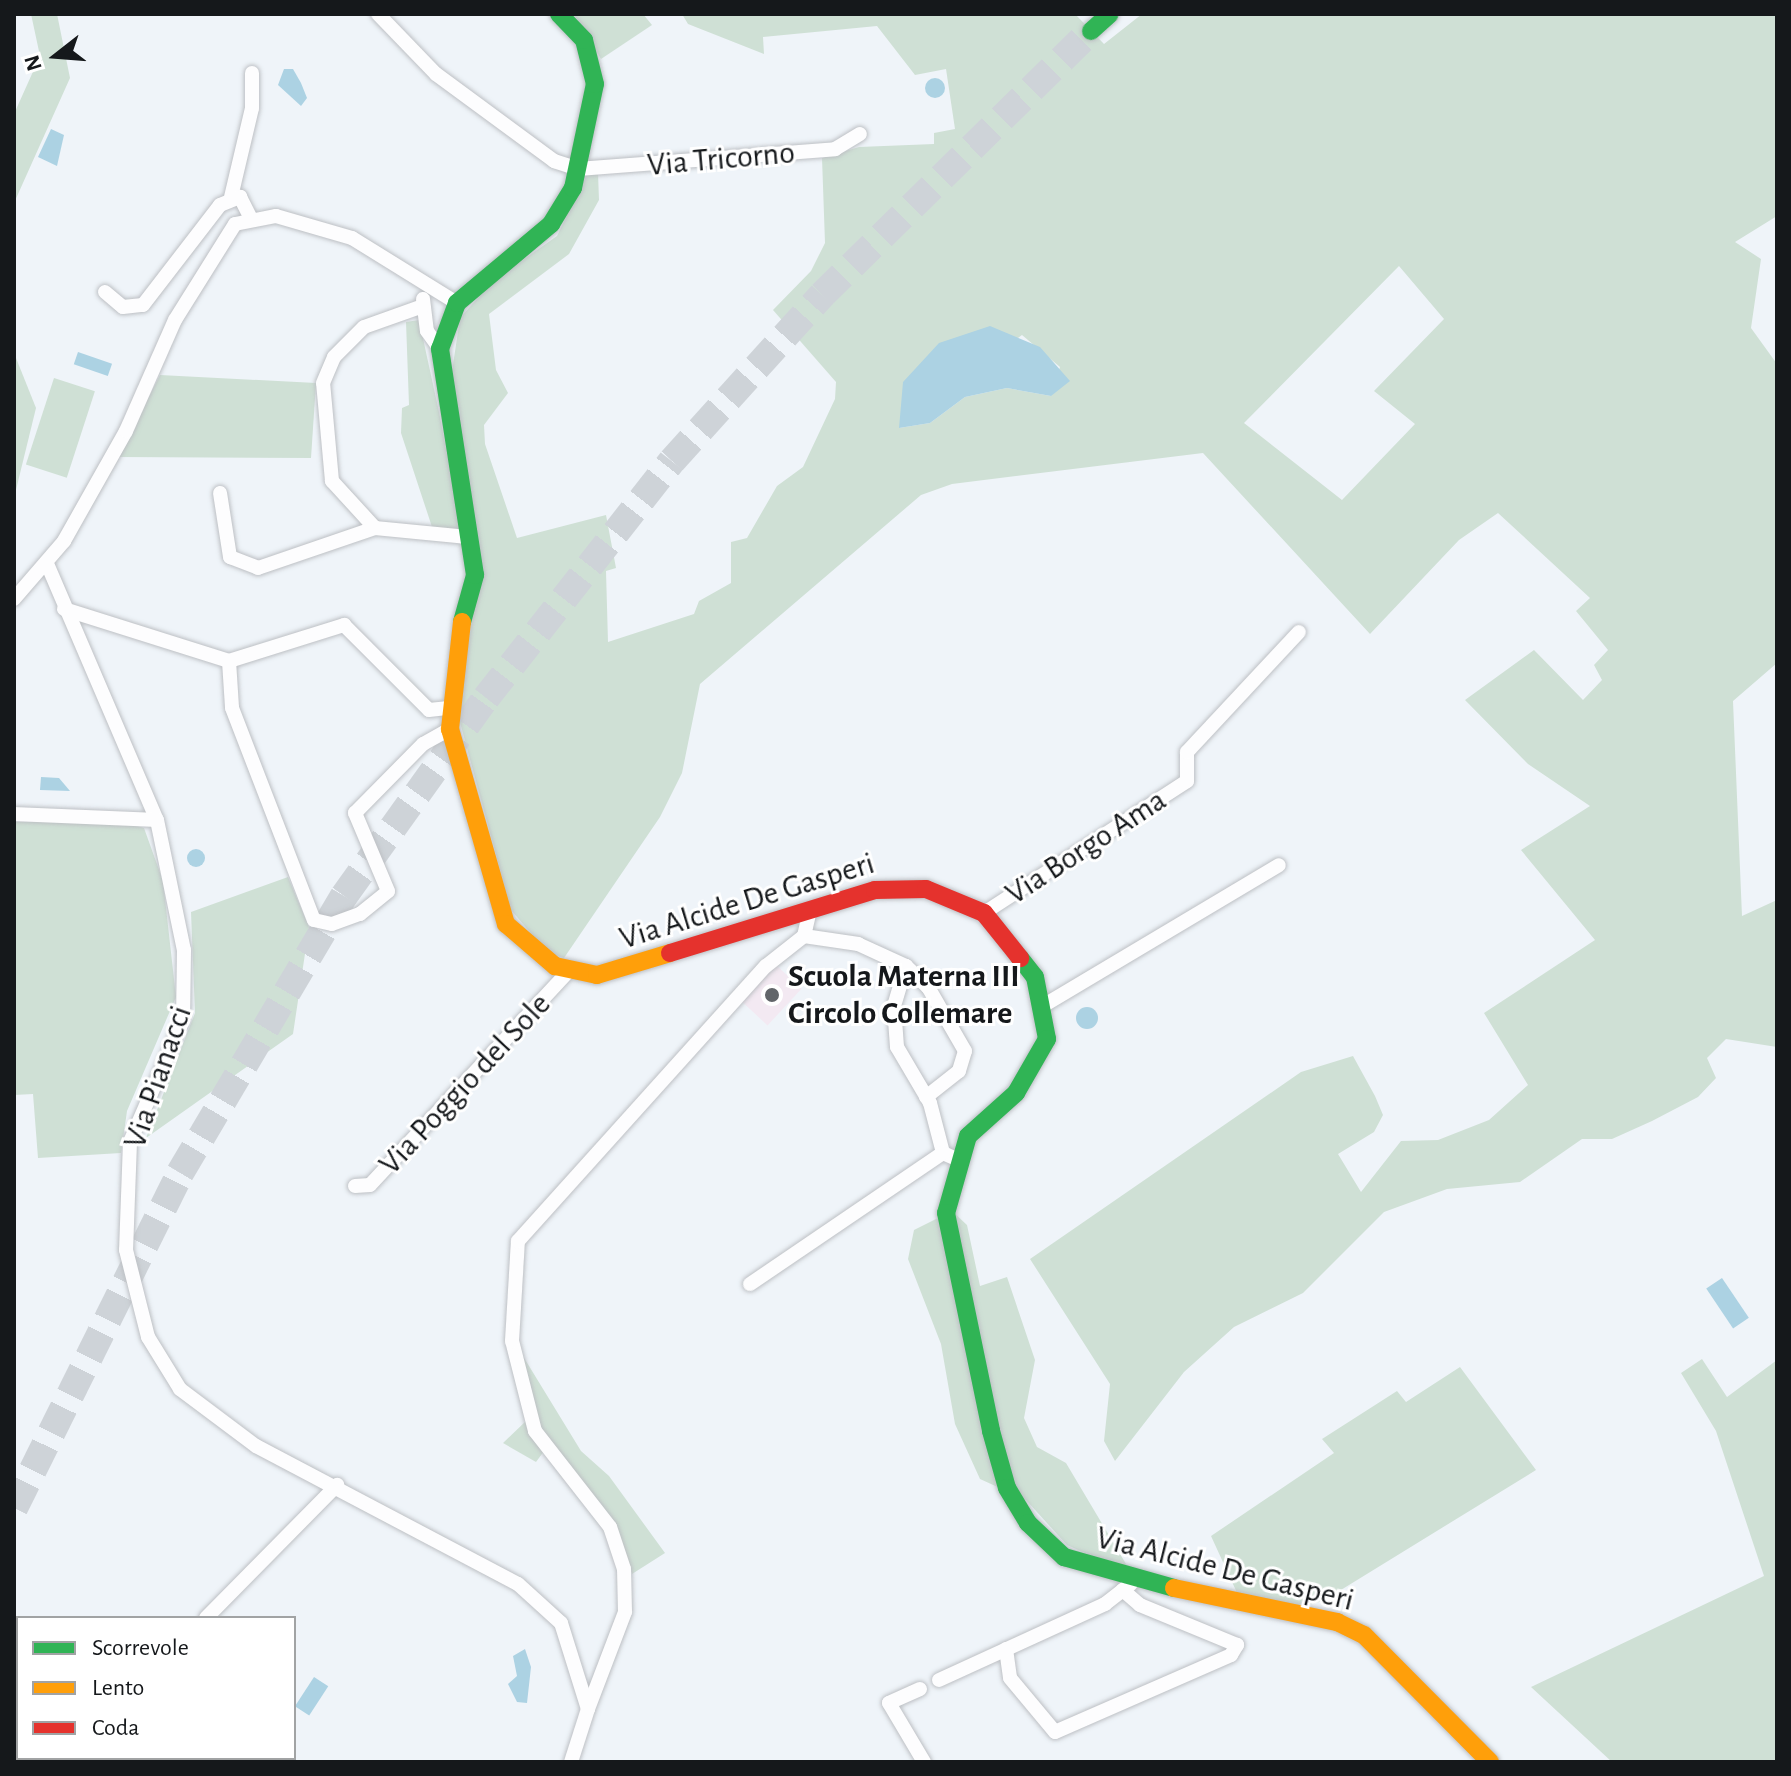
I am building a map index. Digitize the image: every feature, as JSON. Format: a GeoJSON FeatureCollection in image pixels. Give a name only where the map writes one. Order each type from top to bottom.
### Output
{"type":"FeatureCollection","features":[{"type":"Feature","properties":{"kind":"main road","name":"Via Alcide De Gasperi"},"geometry":{"type":"LineString","coordinates":[[559,14],[584,40],[595,78],[578,169],[556,219],[457,303],[440,349],[475,575],[449,708],[450,729],[506,924],[527,949],[569,971],[621,971],[810,909],[902,887],[951,896],[984,913],[1021,951],[1046,1004]]}},
{"type":"Feature","properties":{"kind":"main road"},"geometry":{"type":"LineString","coordinates":[[1091,31],[1110,14]]}},
{"type":"Feature","properties":{"kind":"main road"},"geometry":{"type":"LineString","coordinates":[[950,1156],[1039,1061],[1046,1004]]}},
{"type":"Feature","properties":{"kind":"main road","name":"Via Alcide De Gasperi"},"geometry":{"type":"LineString","coordinates":[[950,1156],[946,1213],[1007,1488],[1028,1523],[1064,1557],[1129,1586],[1337,1622],[1364,1635],[1490,1762]]}},
{"type":"Feature","properties":{"kind":"street"},"geometry":{"type":"LineString","coordinates":[[378,14],[436,74],[554,161],[578,169]]}},
{"type":"Feature","properties":{"kind":"street"},"geometry":{"type":"LineString","coordinates":[[105,292],[123,307],[147,302],[231,197],[252,108],[252,73]]}},
{"type":"Feature","properties":{"kind":"street","name":"Via Tricorno"},"geometry":{"type":"LineString","coordinates":[[578,169],[835,149],[860,134]]}},
{"type":"Feature","properties":{"kind":"street"},"geometry":{"type":"LineString","coordinates":[[231,197],[243,200],[250,217]]}},
{"type":"Feature","properties":{"kind":"street"},"geometry":{"type":"LineString","coordinates":[[14,599],[48,566],[126,431],[183,306],[224,236],[250,217],[284,218],[352,238],[394,259],[422,287],[457,303]]}},
{"type":"Feature","properties":{"kind":"street"},"geometry":{"type":"LineString","coordinates":[[422,287],[423,306],[440,349]]}},
{"type":"Feature","properties":{"kind":"street"},"geometry":{"type":"LineString","coordinates":[[375,528],[332,481],[323,444],[323,383],[334,357],[364,327],[423,306]]}},
{"type":"Feature","properties":{"kind":"street"},"geometry":{"type":"LineString","coordinates":[[220,493],[230,557],[258,568],[375,528],[468,537]]}},
{"type":"Feature","properties":{"kind":"street","name":"Via Pianacci"},"geometry":{"type":"LineString","coordinates":[[48,566],[157,820],[171,866],[189,998],[130,1142],[125,1208],[133,1298],[180,1389],[256,1446],[337,1485],[518,1584],[561,1623],[588,1709]]}},
{"type":"Feature","properties":{"kind":"street"},"geometry":{"type":"LineString","coordinates":[[64,609],[229,661],[344,625],[429,710],[449,708]]}},
{"type":"Feature","properties":{"kind":"street","name":"Via Borgo Ama"},"geometry":{"type":"LineString","coordinates":[[984,913],[1187,781],[1187,752],[1299,632]]}},
{"type":"Feature","properties":{"kind":"street"},"geometry":{"type":"LineString","coordinates":[[229,661],[232,708],[314,920],[332,924],[360,914],[388,891],[355,813],[423,744],[450,729]]}},
{"type":"Feature","properties":{"kind":"street"},"geometry":{"type":"LineString","coordinates":[[14,814],[157,820]]}},
{"type":"Feature","properties":{"kind":"street"},"geometry":{"type":"LineString","coordinates":[[1046,1004],[1279,865]]}},
{"type":"Feature","properties":{"kind":"street"},"geometry":{"type":"LineString","coordinates":[[571,1762],[625,1612],[624,1569],[610,1527],[535,1431],[512,1341],[518,1241],[766,966],[804,936],[810,909]]}},
{"type":"Feature","properties":{"kind":"street"},"geometry":{"type":"LineString","coordinates":[[804,936],[858,944],[906,966],[928,987],[965,1051],[959,1071],[926,1097]]}},
{"type":"Feature","properties":{"kind":"street"},"geometry":{"type":"LineString","coordinates":[[750,1284],[950,1156],[926,1097],[897,1047],[894,1006],[906,966]]}},
{"type":"Feature","properties":{"kind":"street","name":"Via Poggio del Sole"},"geometry":{"type":"LineString","coordinates":[[355,1186],[370,1185],[569,971]]}},
{"type":"Feature","properties":{"kind":"street"},"geometry":{"type":"LineString","coordinates":[[208,1616],[337,1485]]}},
{"type":"Feature","properties":{"kind":"street"},"geometry":{"type":"LineString","coordinates":[[939,1680],[1129,1586],[1140,1605],[1237,1645],[1231,1655],[1055,1732],[1010,1678],[1006,1649]]}},
{"type":"Feature","properties":{"kind":"street"},"geometry":{"type":"LineString","coordinates":[[920,1689],[889,1703],[924,1762]]}},
{"type":"Feature","properties":{"kind":"shaded area","name":"Scuola Materna III Circolo Collemare"},"geometry":{"type":"Polygon","coordinates":[[[776,965],[802,989],[767,1025],[742,1002],[776,965]]]}},
{"type":"Feature","properties":{"kind":"green space"},"geometry":{"type":"Polygon","coordinates":[[[31,14],[57,14],[70,78],[14,203],[14,114],[40,56],[31,14]]]}},
{"type":"Feature","properties":{"kind":"green space"},"geometry":{"type":"Polygon","coordinates":[[[574,14],[643,14],[652,25],[601,59],[574,14]]]}},
{"type":"Feature","properties":{"kind":"green space"},"geometry":{"type":"Polygon","coordinates":[[[682,14],[1075,14],[1104,44],[1142,14],[1777,14],[1777,216],[1735,242],[1761,259],[1751,328],[1777,364],[1777,663],[1733,701],[1742,916],[1777,900],[1777,1047],[1726,1039],[1707,1058],[1716,1078],[1698,1097],[1652,1121],[1612,1139],[1582,1139],[1520,1182],[1447,1189],[1384,1212],[1303,1293],[1234,1327],[1184,1372],[1115,1461],[1104,1441],[1110,1384],[1030,1259],[1301,1072],[1353,1056],[1375,1096],[1383,1115],[1374,1132],[1338,1154],[1361,1192],[1401,1141],[1438,1140],[1489,1120],[1528,1085],[1484,1013],[1595,940],[1521,850],[1590,806],[1528,764],[1465,700],[1534,650],[1583,700],[1602,680],[1594,665],[1608,650],[1576,611],[1590,598],[1498,513],[1459,540],[1370,634],[1203,453],[952,484],[921,495],[700,684],[682,773],[660,817],[564,958],[548,953],[511,910],[458,715],[471,626],[450,385],[460,318],[493,281],[557,236],[587,174],[598,173],[599,200],[569,254],[489,314],[496,370],[508,393],[484,425],[485,444],[517,538],[606,515],[616,568],[606,571],[608,642],[694,614],[699,601],[731,583],[731,542],[747,538],[777,486],[803,467],[835,399],[836,382],[773,310],[811,271],[825,243],[822,158],[859,147],[934,144],[934,133],[955,129],[946,69],[915,75],[877,26],[763,37],[764,54],[688,24],[682,14]],[[1399,266],[1244,423],[1342,500],[1415,424],[1374,391],[1444,319],[1399,266]],[[1022,335],[899,428],[930,423],[965,397],[1007,388],[1051,396],[1060,367],[1022,335]]]}},
{"type":"Feature","properties":{"kind":"green space"},"geometry":{"type":"Polygon","coordinates":[[[419,320],[462,534],[433,530],[401,433],[402,408],[409,405],[406,322],[419,320]]]}},
{"type":"Feature","properties":{"kind":"green space"},"geometry":{"type":"Polygon","coordinates":[[[14,353],[36,408],[14,498],[14,353]]]}},
{"type":"Feature","properties":{"kind":"green space"},"geometry":{"type":"Polygon","coordinates":[[[160,375],[316,383],[311,458],[118,457],[160,375]]]}},
{"type":"Feature","properties":{"kind":"green space"},"geometry":{"type":"Polygon","coordinates":[[[54,378],[95,391],[67,478],[26,465],[54,378]]]}},
{"type":"Feature","properties":{"kind":"green space"},"geometry":{"type":"Polygon","coordinates":[[[119,821],[144,828],[163,881],[176,997],[127,1111],[121,1153],[38,1158],[33,1094],[14,1095],[14,822],[119,821]]]}},
{"type":"Feature","properties":{"kind":"green space"},"geometry":{"type":"Polygon","coordinates":[[[288,877],[309,927],[293,1034],[146,1138],[195,1013],[191,912],[288,877]]]}},
{"type":"Feature","properties":{"kind":"green space"},"geometry":{"type":"Polygon","coordinates":[[[952,1211],[967,1225],[980,1286],[1007,1277],[1035,1360],[1024,1418],[1037,1447],[1066,1463],[1132,1574],[1067,1545],[1026,1500],[980,1479],[955,1424],[941,1344],[908,1259],[914,1230],[952,1211]]]}},
{"type":"Feature","properties":{"kind":"green space"},"geometry":{"type":"Polygon","coordinates":[[[525,1241],[518,1348],[581,1451],[609,1476],[665,1553],[632,1574],[616,1529],[550,1443],[536,1462],[503,1443],[526,1421],[509,1287],[525,1241]]]}},
{"type":"Feature","properties":{"kind":"green space"},"geometry":{"type":"Polygon","coordinates":[[[1702,1359],[1727,1397],[1777,1360],[1777,1762],[1612,1762],[1531,1687],[1764,1576],[1716,1431],[1681,1373],[1702,1359]]]}},
{"type":"Feature","properties":{"kind":"green space"},"geometry":{"type":"Polygon","coordinates":[[[1460,1367],[1536,1470],[1323,1601],[1294,1609],[1238,1595],[1211,1536],[1334,1453],[1322,1439],[1397,1391],[1406,1402],[1460,1367]]]}},
{"type":"Feature","properties":{"kind":"water"},"geometry":{"type":"Polygon","coordinates":[[[284,69],[293,69],[301,83],[307,98],[301,106],[278,85],[284,69]]]}},
{"type":"Feature","properties":{"kind":"water"},"geometry":{"type":"Polygon","coordinates":[[[935,78],[942,81],[945,88],[942,95],[935,98],[928,95],[925,88],[928,81],[935,78]]]}},
{"type":"Feature","properties":{"kind":"water"},"geometry":{"type":"Polygon","coordinates":[[[51,129],[64,135],[57,166],[38,157],[51,129]]]}},
{"type":"Feature","properties":{"kind":"water"},"geometry":{"type":"Polygon","coordinates":[[[990,326],[1040,347],[1070,381],[1051,396],[1007,388],[965,397],[930,423],[899,428],[903,382],[939,343],[990,326]]]}},
{"type":"Feature","properties":{"kind":"water"},"geometry":{"type":"Polygon","coordinates":[[[78,352],[112,364],[108,376],[74,364],[78,352]]]}},
{"type":"Feature","properties":{"kind":"water"},"geometry":{"type":"Polygon","coordinates":[[[41,777],[59,778],[70,791],[40,790],[41,777]]]}},
{"type":"Feature","properties":{"kind":"water"},"geometry":{"type":"Polygon","coordinates":[[[192,849],[200,849],[205,858],[203,865],[192,867],[187,862],[187,854],[192,849]]]}},
{"type":"Feature","properties":{"kind":"water"},"geometry":{"type":"Polygon","coordinates":[[[1087,1007],[1095,1010],[1098,1018],[1095,1026],[1087,1029],[1079,1026],[1076,1018],[1079,1010],[1087,1007]]]}},
{"type":"Feature","properties":{"kind":"water"},"geometry":{"type":"Polygon","coordinates":[[[1722,1278],[1749,1318],[1733,1328],[1706,1289],[1722,1278]]]}},
{"type":"Feature","properties":{"kind":"water"},"geometry":{"type":"Polygon","coordinates":[[[525,1649],[531,1667],[527,1703],[517,1702],[508,1684],[517,1676],[513,1656],[525,1649]]]}},
{"type":"Feature","properties":{"kind":"water"},"geometry":{"type":"Polygon","coordinates":[[[314,1677],[328,1686],[309,1716],[296,1705],[314,1677]]]}},
{"type":"Feature","properties":{"kind":"tunnel"},"geometry":{"type":"LineString","coordinates":[[14,1508],[180,1173],[344,896],[486,698],[672,461],[822,295],[1091,31]]}},
{"type":"Feature","properties":{"kind":"traffic: fast"},"geometry":{"type":"LineString","coordinates":[[462,622],[475,575],[440,349],[457,303],[551,224],[573,188],[595,84],[584,40],[559,14]]}},
{"type":"Feature","properties":{"kind":"traffic: fast"},"geometry":{"type":"LineString","coordinates":[[1091,31],[1110,14]]}},
{"type":"Feature","properties":{"kind":"traffic: fast"},"geometry":{"type":"LineString","coordinates":[[1020,958],[1035,977],[1047,1039],[1016,1093],[968,1136],[946,1213],[991,1431],[1007,1488],[1028,1523],[1064,1557],[1174,1588]]}},
{"type":"Feature","properties":{"kind":"traffic: slow"},"geometry":{"type":"LineString","coordinates":[[462,622],[450,729],[506,924],[555,966],[597,975],[670,953]]}},
{"type":"Feature","properties":{"kind":"traffic: slow"},"geometry":{"type":"LineString","coordinates":[[1174,1588],[1337,1622],[1364,1635],[1490,1762]]}},
{"type":"Feature","properties":{"kind":"traffic: jam"},"geometry":{"type":"LineString","coordinates":[[670,953],[875,890],[926,889],[984,913],[1020,958]]}},
{"type":"Feature","properties":{"kind":"place","name":"Scuola Materna III Circolo Collemare"},"geometry":{"type":"Point","coordinates":[772,995]}}]}
